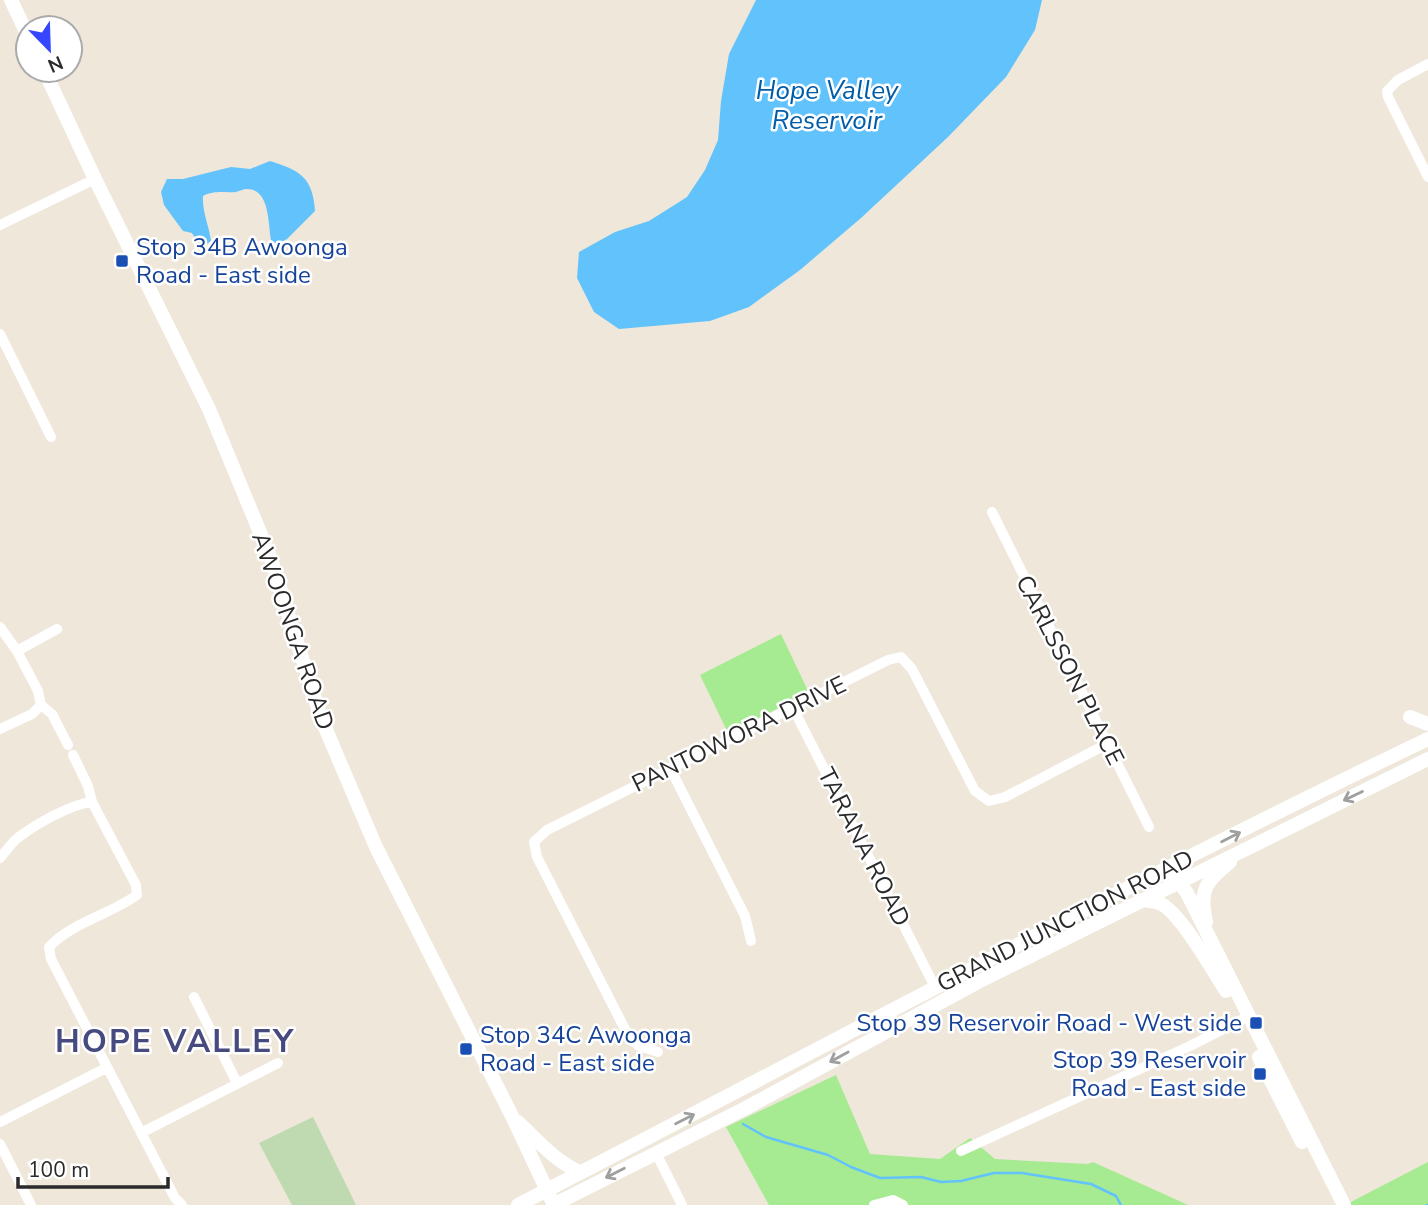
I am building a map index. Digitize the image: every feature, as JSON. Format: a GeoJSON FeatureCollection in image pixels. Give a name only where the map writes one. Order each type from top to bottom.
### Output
{"type":"FeatureCollection","features":[{"type":"Feature","properties":{"kind":"main road","name":"AWOONGA ROAD"},"geometry":{"type":"LineString","coordinates":[[51,84],[214,421],[271,559],[321,718],[376,847],[554,1205]]}},
{"type":"Feature","properties":{"kind":"main road"},"geometry":{"type":"LineString","coordinates":[[1410,717],[1428,724]]}},
{"type":"Feature","properties":{"kind":"main road"},"geometry":{"type":"LineString","coordinates":[[1424,741],[1428,758]]}},
{"type":"Feature","properties":{"kind":"main road","name":"GRAND JUNCTION ROAD"},"geometry":{"type":"LineString","coordinates":[[518,1205],[796,1062],[934,987],[1424,741]]}},
{"type":"Feature","properties":{"kind":"main road"},"geometry":{"type":"LineString","coordinates":[[1406,750],[1414,766]]}},
{"type":"Feature","properties":{"kind":"main road","name":"GRAND JUNCTION ROAD"},"geometry":{"type":"LineString","coordinates":[[554,1205],[746,1108],[978,982],[1428,758]]}},
{"type":"Feature","properties":{"kind":"main road"},"geometry":{"type":"LineString","coordinates":[[1210,939],[1203,903],[1204,888],[1218,872],[1250,846]]}},
{"type":"Feature","properties":{"kind":"main road"},"geometry":{"type":"LineString","coordinates":[[1170,868],[1177,883],[1179,897],[1226,990]]}},
{"type":"Feature","properties":{"kind":"main road"},"geometry":{"type":"LineString","coordinates":[[1177,883],[1187,893],[1210,939],[1334,1205]]}},
{"type":"Feature","properties":{"kind":"main road"},"geometry":{"type":"LineString","coordinates":[[1143,900],[1161,903],[1184,927],[1245,1018],[1344,1205]]}},
{"type":"Feature","properties":{"kind":"main road"},"geometry":{"type":"LineString","coordinates":[[920,1013],[934,987],[950,989],[978,982]]}},
{"type":"Feature","properties":{"kind":"main road"},"geometry":{"type":"LineString","coordinates":[[512,1116],[556,1158],[580,1172]]}},
{"type":"Feature","properties":{"kind":"street"},"geometry":{"type":"LineString","coordinates":[[1428,64],[1398,80],[1387,92],[1428,177]]}},
{"type":"Feature","properties":{"kind":"street"},"geometry":{"type":"LineString","coordinates":[[0,225],[95,179]]}},
{"type":"Feature","properties":{"kind":"street"},"geometry":{"type":"LineString","coordinates":[[0,334],[51,437]]}},
{"type":"Feature","properties":{"kind":"street","name":"CARLSSON PLACE"},"geometry":{"type":"LineString","coordinates":[[992,512],[1149,827]]}},
{"type":"Feature","properties":{"kind":"street"},"geometry":{"type":"LineString","coordinates":[[0,627],[18,651],[38,691],[41,705],[52,714],[88,786],[92,802],[136,885],[137,895],[127,903],[61,935],[48,947],[51,959],[106,1068],[175,1198],[182,1205]]}},
{"type":"Feature","properties":{"kind":"street"},"geometry":{"type":"LineString","coordinates":[[18,651],[57,629]]}},
{"type":"Feature","properties":{"kind":"street","name":"PANTOWORA DRIVE"},"geometry":{"type":"LineString","coordinates":[[658,1052],[639,1046],[629,1037],[537,857],[534,842],[547,830],[888,660],[901,657],[912,669],[975,791],[989,801],[1005,797],[1107,744]]}},
{"type":"Feature","properties":{"kind":"street"},"geometry":{"type":"LineString","coordinates":[[0,729],[32,714],[41,705]]}},
{"type":"Feature","properties":{"kind":"street","name":"TARANA ROAD"},"geometry":{"type":"LineString","coordinates":[[793,708],[934,987]]}},
{"type":"Feature","properties":{"kind":"street"},"geometry":{"type":"LineString","coordinates":[[670,768],[745,916],[751,941]]}},
{"type":"Feature","properties":{"kind":"street"},"geometry":{"type":"LineString","coordinates":[[0,858],[16,838],[30,829],[81,803],[92,802]]}},
{"type":"Feature","properties":{"kind":"street"},"geometry":{"type":"LineString","coordinates":[[194,997],[237,1083]]}},
{"type":"Feature","properties":{"kind":"street"},"geometry":{"type":"LineString","coordinates":[[961,1150],[1190,1046],[1245,1018]]}},
{"type":"Feature","properties":{"kind":"street"},"geometry":{"type":"LineString","coordinates":[[141,1133],[278,1063]]}},
{"type":"Feature","properties":{"kind":"street"},"geometry":{"type":"LineString","coordinates":[[0,1122],[106,1068]]}},
{"type":"Feature","properties":{"kind":"street"},"geometry":{"type":"LineString","coordinates":[[0,1144],[31,1205]]}},
{"type":"Feature","properties":{"kind":"street"},"geometry":{"type":"LineString","coordinates":[[656,1153],[682,1205]]}},
{"type":"Feature","properties":{"kind":"street"},"geometry":{"type":"LineString","coordinates":[[874,1205],[893,1200],[903,1205]]}},
{"type":"Feature","properties":{"kind":"green space"},"geometry":{"type":"Polygon","coordinates":[[[781,634],[809,693],[728,733],[700,675],[781,634]]]}},
{"type":"Feature","properties":{"kind":"green space"},"geometry":{"type":"Polygon","coordinates":[[[836,1075],[870,1154],[940,1159],[970,1138],[995,1159],[1088,1164],[1093,1162],[1188,1205],[769,1205],[726,1127],[836,1075]]]}},
{"type":"Feature","properties":{"kind":"green space"},"geometry":{"type":"Polygon","coordinates":[[[313,1117],[356,1205],[292,1205],[259,1143],[313,1117]]]}},
{"type":"Feature","properties":{"kind":"green space"},"geometry":{"type":"Polygon","coordinates":[[[1428,1162],[1428,1205],[1345,1205],[1428,1162]]]}},
{"type":"Feature","properties":{"kind":"water","name":"Hope Valley Reservoir"},"geometry":{"type":"Polygon","coordinates":[[[756,0],[1042,0],[1035,30],[1006,77],[948,137],[800,270],[749,307],[710,321],[619,329],[594,312],[577,278],[579,252],[615,232],[649,221],[687,197],[705,170],[718,140],[729,54],[756,0]]]}},
{"type":"Feature","properties":{"kind":"water"},"geometry":{"type":"Polygon","coordinates":[[[270,161],[303,177],[311,191],[315,211],[287,239],[277,244],[271,240],[264,201],[255,191],[246,189],[203,196],[211,241],[205,245],[198,243],[192,233],[183,231],[164,205],[161,192],[167,179],[183,179],[231,167],[250,169],[270,161]]]}},
{"type":"Feature","properties":{"kind":"waterway"},"geometry":{"type":"LineString","coordinates":[[743,1124],[766,1137],[828,1155],[880,1178],[921,1177],[941,1182],[961,1181],[994,1173],[1022,1173],[1091,1184],[1116,1196],[1121,1205]]}},
{"type":"Feature","properties":{"kind":"place","name":"Stop 34B Awoonga Road - East side"},"geometry":{"type":"Point","coordinates":[122,261]}},
{"type":"Feature","properties":{"kind":"place","name":"Stop 39 Reservoir Road - West side"},"geometry":{"type":"Point","coordinates":[1256,1023]}},
{"type":"Feature","properties":{"kind":"place","name":"Stop 34C Awoonga Road - East side"},"geometry":{"type":"Point","coordinates":[466,1049]}},
{"type":"Feature","properties":{"kind":"place","name":"Stop 39 Reservoir Road - East side"},"geometry":{"type":"Point","coordinates":[1260,1074]}},
{"type":"Feature","properties":{"kind":"district","name":"HOPE VALLEY"},"geometry":{"type":"Point","coordinates":[175,1041]}}]}
